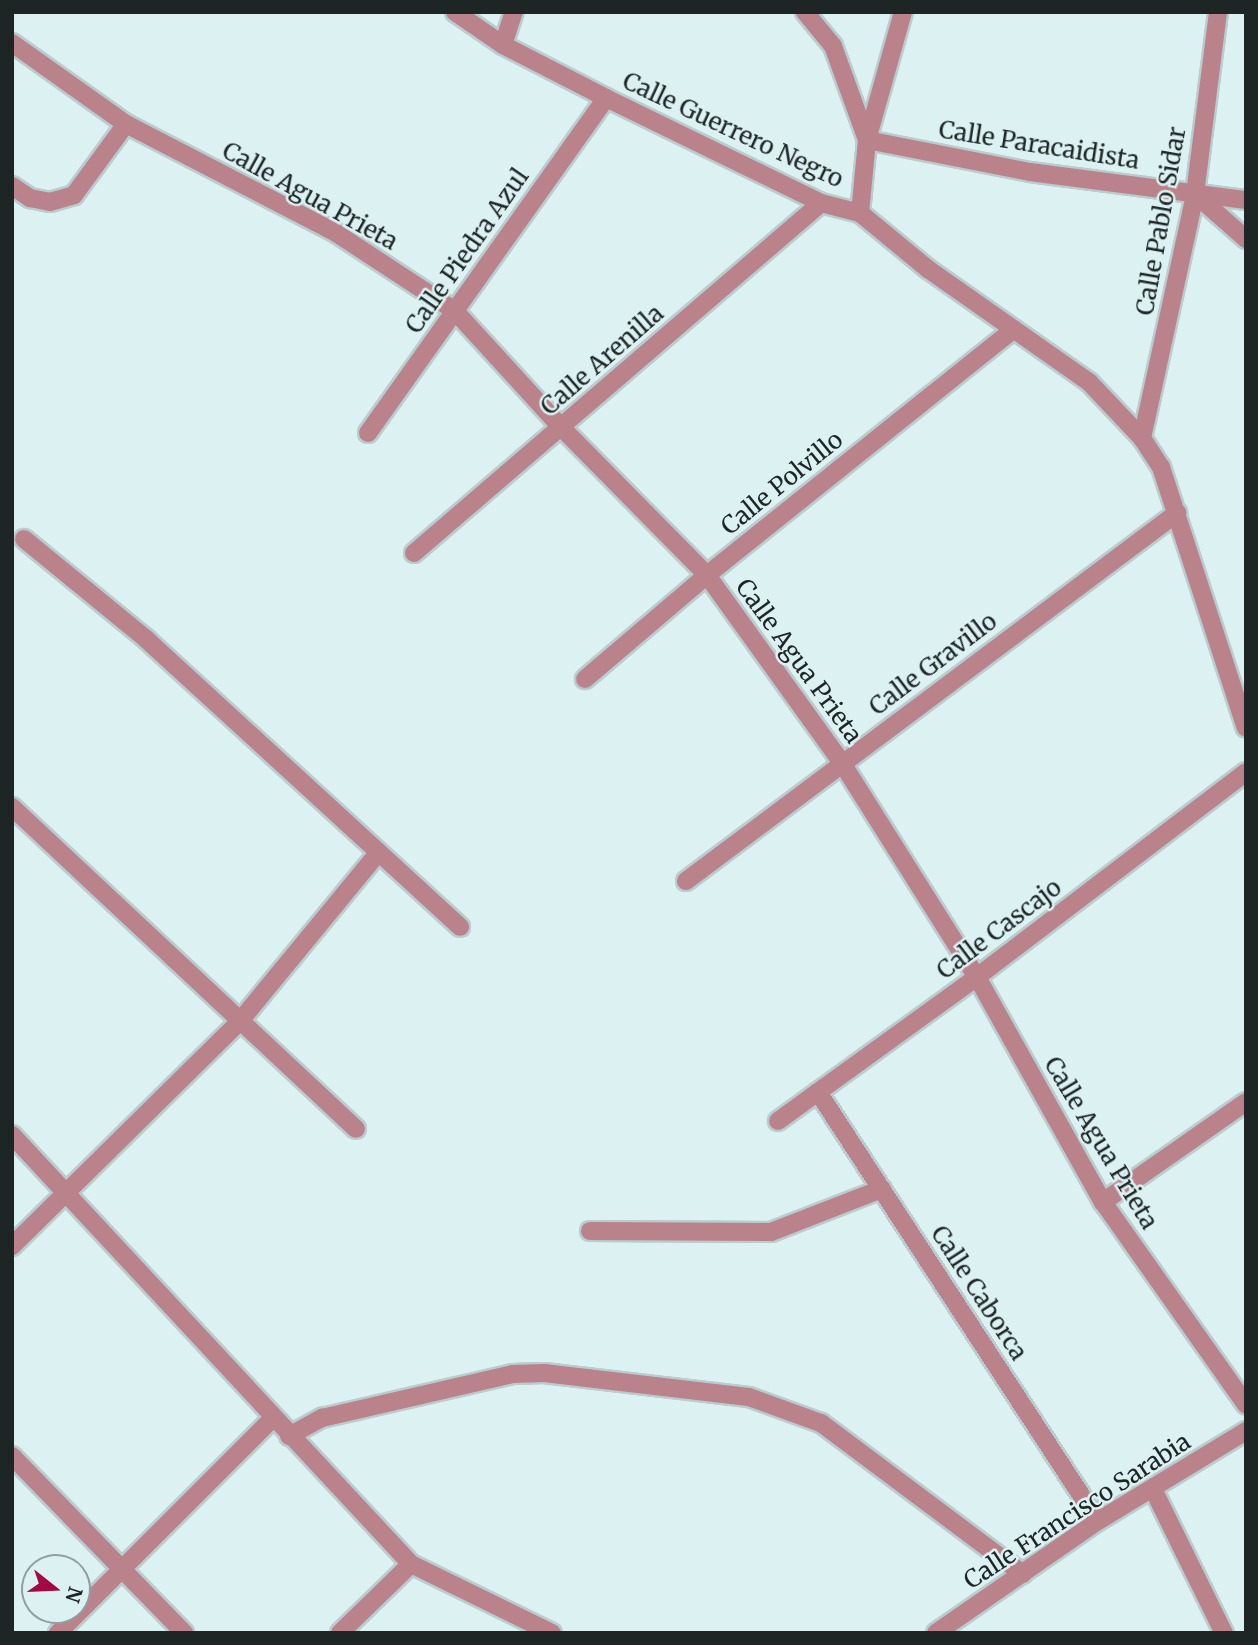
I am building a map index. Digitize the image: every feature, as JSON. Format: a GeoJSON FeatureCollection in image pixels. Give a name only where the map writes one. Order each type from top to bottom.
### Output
{"type":"FeatureCollection","features":[{"type":"Feature","properties":{"kind":"street","name":"Calle Guerrero Negro"},"geometry":{"type":"LineString","coordinates":[[455,12],[503,45],[606,98],[821,202],[860,213],[928,269],[1089,382],[1142,438],[1161,467],[1246,728]]}},
{"type":"Feature","properties":{"kind":"street"},"geometry":{"type":"LineString","coordinates":[[503,45],[514,12]]}},
{"type":"Feature","properties":{"kind":"street"},"geometry":{"type":"LineString","coordinates":[[805,12],[833,47],[867,140]]}},
{"type":"Feature","properties":{"kind":"street"},"geometry":{"type":"LineString","coordinates":[[860,213],[867,140],[903,12]]}},
{"type":"Feature","properties":{"kind":"street","name":"Calle Pablo Sidar"},"geometry":{"type":"LineString","coordinates":[[1142,438],[1195,194],[1218,12]]}},
{"type":"Feature","properties":{"kind":"street","name":"Calle Agua Prieta"},"geometry":{"type":"LineString","coordinates":[[12,43],[126,124],[336,233],[455,311],[562,428],[707,575],[842,763],[977,978],[1103,1202],[1246,1405]]}},
{"type":"Feature","properties":{"kind":"street","name":"Calle Piedra Azul"},"geometry":{"type":"LineString","coordinates":[[368,433],[606,98]]}},
{"type":"Feature","properties":{"kind":"street"},"geometry":{"type":"LineString","coordinates":[[12,186],[30,198],[50,202],[74,195],[126,124]]}},
{"type":"Feature","properties":{"kind":"street","name":"Calle Paracaidista"},"geometry":{"type":"LineString","coordinates":[[867,140],[1030,172],[1246,200]]}},
{"type":"Feature","properties":{"kind":"street"},"geometry":{"type":"LineString","coordinates":[[1195,194],[1246,239]]}},
{"type":"Feature","properties":{"kind":"street","name":"Calle Arenilla"},"geometry":{"type":"LineString","coordinates":[[414,553],[821,202]]}},
{"type":"Feature","properties":{"kind":"street","name":"Calle Polvillo"},"geometry":{"type":"LineString","coordinates":[[585,680],[707,575],[1014,329]]}},
{"type":"Feature","properties":{"kind":"street","name":"Calle Gravillo"},"geometry":{"type":"LineString","coordinates":[[687,880],[1177,513]]}},
{"type":"Feature","properties":{"kind":"street"},"geometry":{"type":"LineString","coordinates":[[24,539],[146,639],[460,927]]}},
{"type":"Feature","properties":{"kind":"street","name":"Calle Cascajo"},"geometry":{"type":"LineString","coordinates":[[778,1121],[977,978],[1246,772]]}},
{"type":"Feature","properties":{"kind":"street"},"geometry":{"type":"LineString","coordinates":[[12,807],[356,1129]]}},
{"type":"Feature","properties":{"kind":"street"},"geometry":{"type":"LineString","coordinates":[[12,1246],[240,1021],[378,853]]}},
{"type":"Feature","properties":{"kind":"street","name":"Calle Caborca"},"geometry":{"type":"LineString","coordinates":[[818,1092],[1098,1521]]}},
{"type":"Feature","properties":{"kind":"street"},"geometry":{"type":"LineString","coordinates":[[1103,1202],[1246,1102]]}},
{"type":"Feature","properties":{"kind":"street"},"geometry":{"type":"LineString","coordinates":[[12,1135],[272,1419],[411,1564],[552,1633]]}},
{"type":"Feature","properties":{"kind":"street"},"geometry":{"type":"LineString","coordinates":[[590,1231],[771,1232],[882,1189]]}},
{"type":"Feature","properties":{"kind":"street"},"geometry":{"type":"LineString","coordinates":[[289,1436],[322,1418],[513,1374],[544,1373],[749,1397],[821,1423],[1023,1574]]}},
{"type":"Feature","properties":{"kind":"street"},"geometry":{"type":"LineString","coordinates":[[58,1633],[272,1419]]}},
{"type":"Feature","properties":{"kind":"street","name":"Calle Francisco Sarabia"},"geometry":{"type":"LineString","coordinates":[[936,1633],[1098,1521],[1246,1431]]}},
{"type":"Feature","properties":{"kind":"street"},"geometry":{"type":"LineString","coordinates":[[12,1456],[184,1633]]}},
{"type":"Feature","properties":{"kind":"street"},"geometry":{"type":"LineString","coordinates":[[1153,1489],[1224,1633]]}},
{"type":"Feature","properties":{"kind":"street"},"geometry":{"type":"LineString","coordinates":[[340,1633],[411,1564]]}}]}
